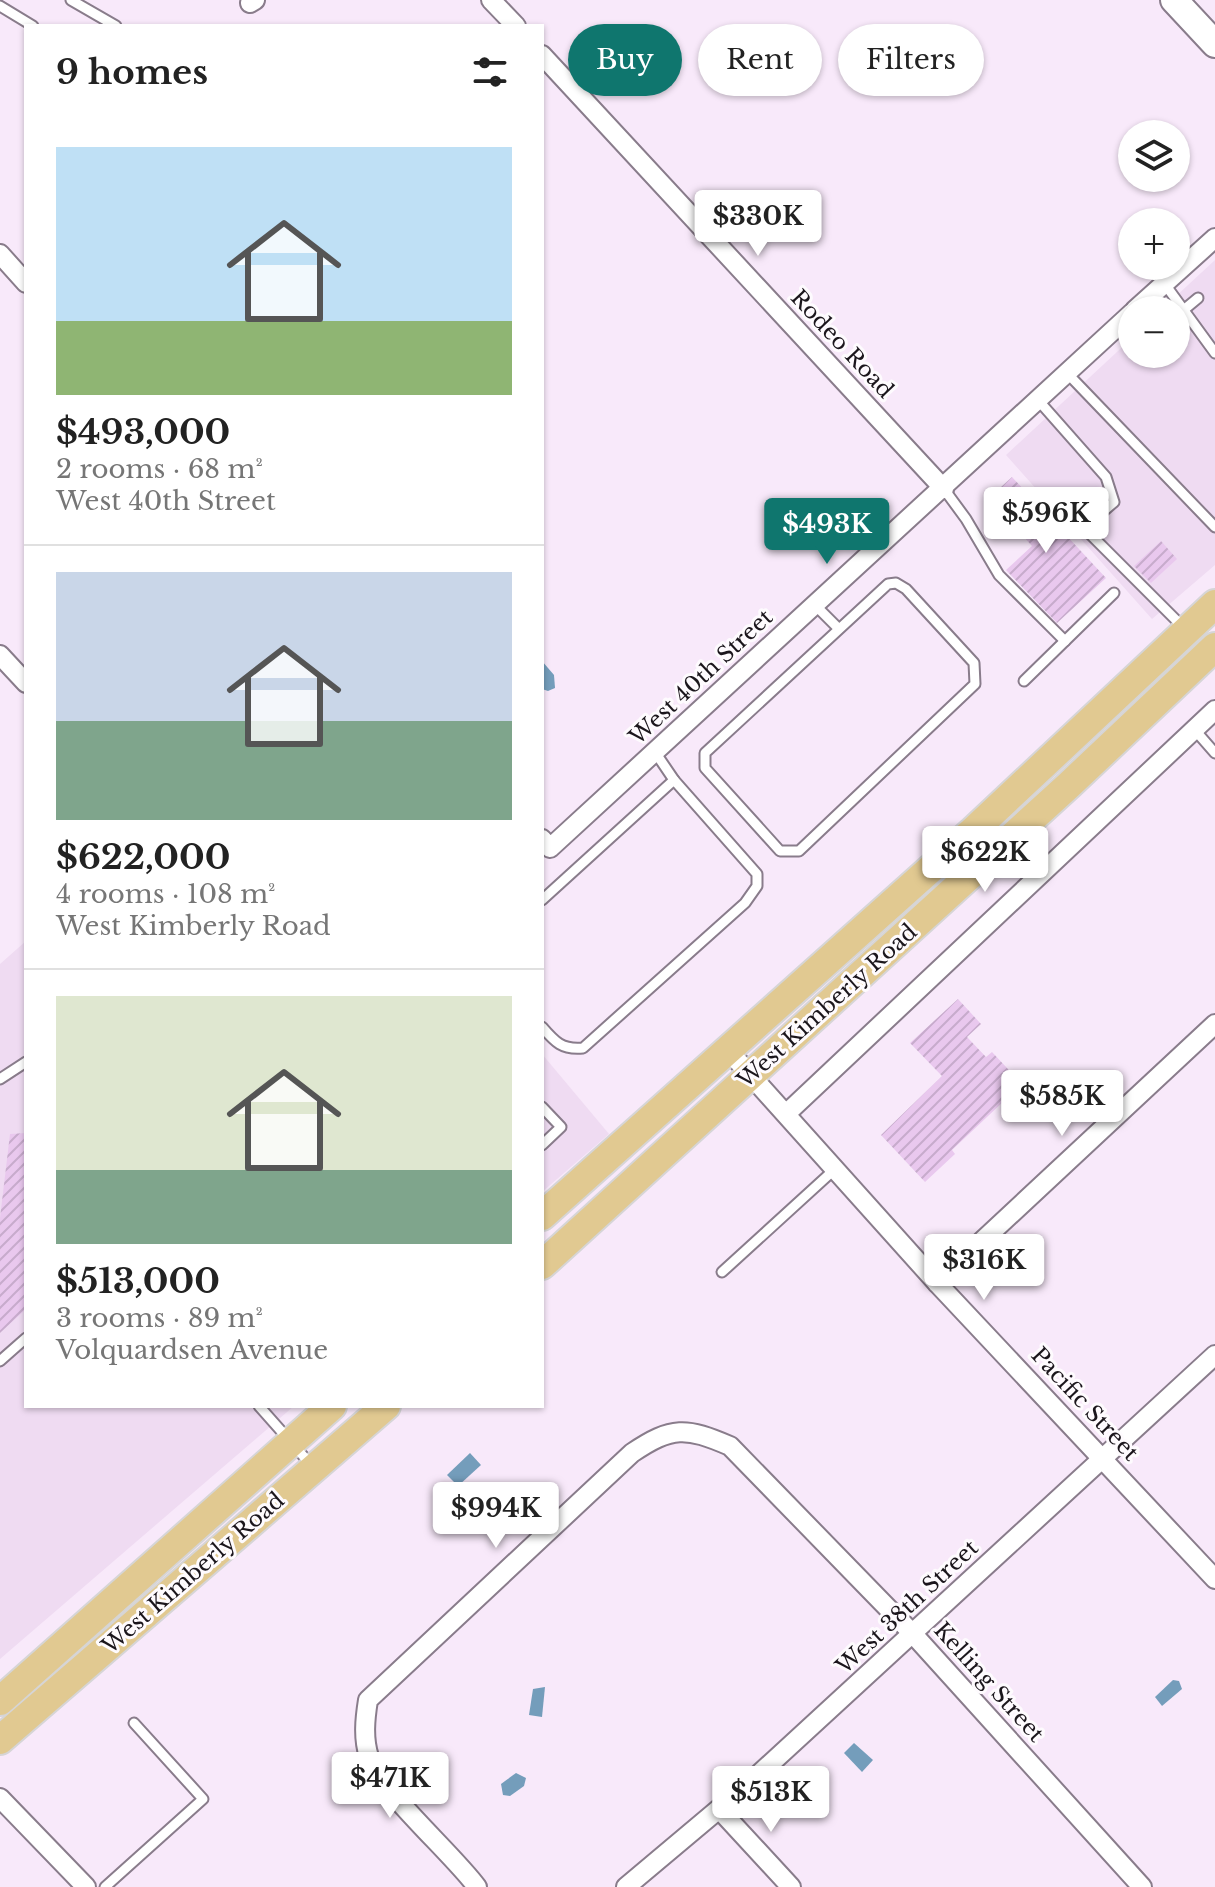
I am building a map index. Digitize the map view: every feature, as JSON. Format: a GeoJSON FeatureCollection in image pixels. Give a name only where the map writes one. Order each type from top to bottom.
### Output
{"type":"FeatureCollection","features":[{"type":"Feature","properties":{"kind":"main road"},"geometry":{"type":"LineString","coordinates":[[1174,0],[1215,44]]}},
{"type":"Feature","properties":{"kind":"main road","name":"West Kimberly Road"},"geometry":{"type":"LineString","coordinates":[[544,1214],[973,831],[1215,604]]}},
{"type":"Feature","properties":{"kind":"main road","name":"West Kimberly Road"},"geometry":{"type":"LineString","coordinates":[[544,1263],[1215,647]]}},
{"type":"Feature","properties":{"kind":"main road","name":"West Kimberly Road"},"geometry":{"type":"LineString","coordinates":[[0,1701],[330,1408]]}},
{"type":"Feature","properties":{"kind":"main road","name":"West Kimberly Road"},"geometry":{"type":"LineString","coordinates":[[0,1740],[384,1408]]}},
{"type":"Feature","properties":{"kind":"street"},"geometry":{"type":"LineString","coordinates":[[491,0],[514,24]]}},
{"type":"Feature","properties":{"kind":"street","name":"Rodeo Road"},"geometry":{"type":"LineString","coordinates":[[544,57],[944,489]]}},
{"type":"Feature","properties":{"kind":"street","name":"West 40th Street"},"geometry":{"type":"LineString","coordinates":[[1151,296],[1215,238]]}},
{"type":"Feature","properties":{"kind":"street"},"geometry":{"type":"LineString","coordinates":[[0,254],[24,281]]}},
{"type":"Feature","properties":{"kind":"street","name":"West 40th Street"},"geometry":{"type":"LineString","coordinates":[[546,844],[655,752],[1118,327]]}},
{"type":"Feature","properties":{"kind":"street"},"geometry":{"type":"LineString","coordinates":[[0,655],[24,681]]}},
{"type":"Feature","properties":{"kind":"street","name":"West Kimberly Road"},"geometry":{"type":"LineString","coordinates":[[787,1113],[1215,710]]}},
{"type":"Feature","properties":{"kind":"street"},"geometry":{"type":"LineString","coordinates":[[937,1283],[1215,1024]]}},
{"type":"Feature","properties":{"kind":"street","name":"Pacific Street"},"geometry":{"type":"LineString","coordinates":[[727,1049],[937,1283],[1215,1579]]}},
{"type":"Feature","properties":{"kind":"street","name":"West 38th Street"},"geometry":{"type":"LineString","coordinates":[[626,1887],[719,1809],[913,1634],[1215,1355]]}},
{"type":"Feature","properties":{"kind":"street","name":"Kelling Street"},"geometry":{"type":"LineString","coordinates":[[477,1887],[384,1782],[369,1758],[364,1725],[368,1700],[632,1453],[659,1434],[681,1432],[707,1436],[730,1446],[913,1634],[1142,1887]]}},
{"type":"Feature","properties":{"kind":"street"},"geometry":{"type":"LineString","coordinates":[[0,1798],[84,1886]]}},
{"type":"Feature","properties":{"kind":"street"},"geometry":{"type":"LineString","coordinates":[[719,1809],[791,1887]]}},
{"type":"Feature","properties":{"kind":"lane"},"geometry":{"type":"LineString","coordinates":[[71,0],[113,24]]}},
{"type":"Feature","properties":{"kind":"lane"},"geometry":{"type":"LineString","coordinates":[[0,6],[30,24]]}},
{"type":"Feature","properties":{"kind":"lane"},"geometry":{"type":"LineString","coordinates":[[1164,283],[1175,296]]}},
{"type":"Feature","properties":{"kind":"lane"},"geometry":{"type":"LineString","coordinates":[[1190,305],[1198,298]]}},
{"type":"Feature","properties":{"kind":"lane"},"geometry":{"type":"LineString","coordinates":[[1190,314],[1215,353]]}},
{"type":"Feature","properties":{"kind":"lane"},"geometry":{"type":"LineString","coordinates":[[1067,373],[1215,527]]}},
{"type":"Feature","properties":{"kind":"lane"},"geometry":{"type":"LineString","coordinates":[[1038,400],[1106,477],[1114,502],[1084,528],[1186,630]]}},
{"type":"Feature","properties":{"kind":"lane"},"geometry":{"type":"LineString","coordinates":[[944,489],[999,575],[1065,641]]}},
{"type":"Feature","properties":{"kind":"lane"},"geometry":{"type":"LineString","coordinates":[[896,583],[906,589],[974,663],[978,674],[975,684],[799,851],[787,854],[780,851],[705,768],[705,753],[838,628],[888,584],[896,583]]}},
{"type":"Feature","properties":{"kind":"lane"},"geometry":{"type":"LineString","coordinates":[[1024,681],[1114,593]]}},
{"type":"Feature","properties":{"kind":"lane"},"geometry":{"type":"LineString","coordinates":[[815,605],[838,628]]}},
{"type":"Feature","properties":{"kind":"lane"},"geometry":{"type":"LineString","coordinates":[[1194,729],[1215,753]]}},
{"type":"Feature","properties":{"kind":"lane"},"geometry":{"type":"LineString","coordinates":[[544,1029],[557,1044],[569,1049],[583,1048],[745,903],[757,886],[753,866],[674,780],[655,752]]}},
{"type":"Feature","properties":{"kind":"lane"},"geometry":{"type":"LineString","coordinates":[[544,898],[674,780]]}},
{"type":"Feature","properties":{"kind":"lane"},"geometry":{"type":"LineString","coordinates":[[0,1079],[24,1063]]}},
{"type":"Feature","properties":{"kind":"lane"},"geometry":{"type":"LineString","coordinates":[[544,1109],[561,1127],[544,1143]]}},
{"type":"Feature","properties":{"kind":"lane"},"geometry":{"type":"LineString","coordinates":[[722,1272],[836,1168]]}},
{"type":"Feature","properties":{"kind":"lane"},"geometry":{"type":"LineString","coordinates":[[0,1361],[24,1340]]}},
{"type":"Feature","properties":{"kind":"lane"},"geometry":{"type":"LineString","coordinates":[[261,1408],[314,1469]]}},
{"type":"Feature","properties":{"kind":"lane"},"geometry":{"type":"LineString","coordinates":[[105,1887],[203,1799],[134,1723]]}},
{"type":"Feature","properties":{"kind":"shaded area"},"geometry":{"type":"Polygon","coordinates":[[[1215,260],[1215,565],[1152,619],[1006,455],[1118,351],[1118,368],[1190,368],[1190,296],[1176,296],[1215,260]]]}},
{"type":"Feature","properties":{"kind":"shaded area"},"geometry":{"type":"Polygon","coordinates":[[[24,943],[24,1408],[292,1408],[0,1659],[0,964],[24,943]]]}},
{"type":"Feature","properties":{"kind":"shaded area"},"geometry":{"type":"Polygon","coordinates":[[[544,1056],[609,1134],[544,1190],[544,1056]]]}},
{"type":"Feature","properties":{"kind":"water"},"geometry":{"type":"Polygon","coordinates":[[[544,663],[554,675],[555,688],[544,690],[544,663]]]}},
{"type":"Feature","properties":{"kind":"water"},"geometry":{"type":"Polygon","coordinates":[[[470,1453],[481,1465],[458,1486],[447,1475],[470,1453]]]}},
{"type":"Feature","properties":{"kind":"water"},"geometry":{"type":"Polygon","coordinates":[[[1173,1680],[1179,1681],[1182,1689],[1162,1706],[1155,1697],[1173,1680]]]}},
{"type":"Feature","properties":{"kind":"water"},"geometry":{"type":"Polygon","coordinates":[[[545,1687],[542,1717],[529,1715],[533,1689],[545,1687]]]}},
{"type":"Feature","properties":{"kind":"water"},"geometry":{"type":"Polygon","coordinates":[[[854,1743],[873,1760],[862,1772],[844,1753],[854,1743]]]}},
{"type":"Feature","properties":{"kind":"water"},"geometry":{"type":"Polygon","coordinates":[[[516,1773],[526,1778],[524,1786],[510,1796],[503,1795],[501,1784],[516,1773]]]}},
{"type":"Feature","properties":{"kind":"building"},"geometry":{"type":"Polygon","coordinates":[[[1012,477],[1106,578],[1057,623],[1006,570],[1032,546],[989,498],[1012,477]]]}},
{"type":"Feature","properties":{"kind":"building"},"geometry":{"type":"Polygon","coordinates":[[[1161,541],[1177,559],[1151,583],[1134,566],[1161,541]]]}},
{"type":"Feature","properties":{"kind":"building"},"geometry":{"type":"Polygon","coordinates":[[[958,999],[981,1024],[967,1037],[986,1057],[992,1052],[1022,1084],[952,1150],[955,1154],[925,1182],[881,1135],[942,1076],[910,1043],[958,999]]]}},
{"type":"Feature","properties":{"kind":"building"},"geometry":{"type":"Polygon","coordinates":[[[24,1133],[24,1311],[0,1333],[0,1218],[10,1134],[24,1133]]]}}]}
